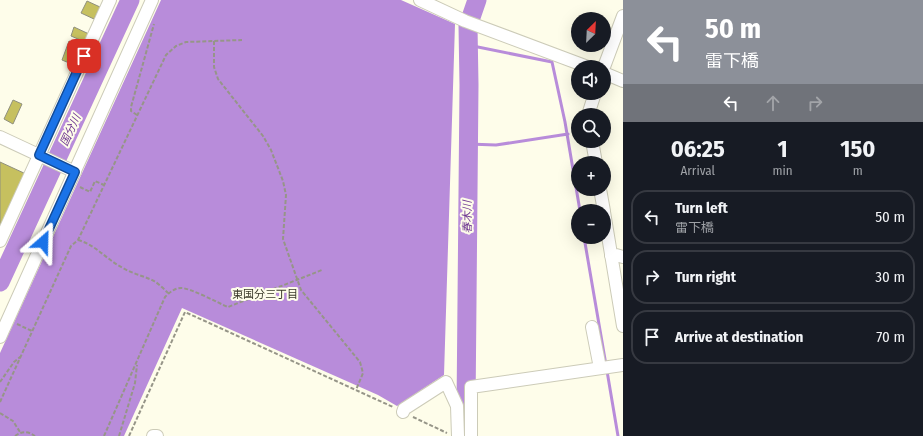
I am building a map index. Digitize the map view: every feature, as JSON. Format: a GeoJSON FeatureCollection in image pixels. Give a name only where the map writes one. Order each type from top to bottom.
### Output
{"type":"FeatureCollection","features":[{"type":"Feature","properties":{"kind":"street"},"geometry":{"type":"LineString","coordinates":[[0,241],[110,0]]}},
{"type":"Feature","properties":{"kind":"street"},"geometry":{"type":"LineString","coordinates":[[4,328],[71,170],[152,0]]}},
{"type":"Feature","properties":{"kind":"street"},"geometry":{"type":"LineString","coordinates":[[420,0],[469,22],[571,61]]}},
{"type":"Feature","properties":{"kind":"street"},"geometry":{"type":"LineString","coordinates":[[607,60],[623,16]]}},
{"type":"Feature","properties":{"kind":"street"},"geometry":{"type":"LineString","coordinates":[[611,76],[623,81]]}},
{"type":"Feature","properties":{"kind":"street"},"geometry":{"type":"LineString","coordinates":[[0,137],[71,170]]}},
{"type":"Feature","properties":{"kind":"street"},"geometry":{"type":"LineString","coordinates":[[611,236],[617,257],[623,326]]}},
{"type":"Feature","properties":{"kind":"street"},"geometry":{"type":"LineString","coordinates":[[592,326],[600,368]]}},
{"type":"Feature","properties":{"kind":"street"},"geometry":{"type":"LineString","coordinates":[[471,436],[471,387],[623,365]]}},
{"type":"Feature","properties":{"kind":"street"},"geometry":{"type":"LineString","coordinates":[[403,412],[404,409],[446,382],[457,406],[458,436]]}},
{"type":"Feature","properties":{"kind":"path"},"geometry":{"type":"LineString","coordinates":[[137,115],[131,111],[131,107],[154,23],[152,19],[145,17]]}},
{"type":"Feature","properties":{"kind":"path"},"geometry":{"type":"LineString","coordinates":[[0,402],[71,246],[78,240],[162,61],[171,50],[186,42],[242,40]]}},
{"type":"Feature","properties":{"kind":"path"},"geometry":{"type":"LineString","coordinates":[[214,41],[214,67],[218,79],[267,142],[283,181],[286,195],[282,239],[301,290],[360,362],[364,373],[356,390]]}},
{"type":"Feature","properties":{"kind":"path"},"geometry":{"type":"LineString","coordinates":[[75,185],[90,192],[94,181],[104,185]]}},
{"type":"Feature","properties":{"kind":"path"},"geometry":{"type":"LineString","coordinates":[[78,240],[99,250],[114,263],[123,268],[156,282],[168,293]]}},
{"type":"Feature","properties":{"kind":"path"},"geometry":{"type":"LineString","coordinates":[[104,436],[168,293],[175,289],[186,289],[228,307],[322,270]]}},
{"type":"Feature","properties":{"kind":"path"},"geometry":{"type":"LineString","coordinates":[[128,436],[185,312],[356,390],[452,436]]}},
{"type":"Feature","properties":{"kind":"path"},"geometry":{"type":"LineString","coordinates":[[4,328],[32,331]]}},
{"type":"Feature","properties":{"kind":"path"},"geometry":{"type":"LineString","coordinates":[[0,382],[14,362],[21,356]]}},
{"type":"Feature","properties":{"kind":"path"},"geometry":{"type":"LineString","coordinates":[[118,436],[135,383],[137,362]]}},
{"type":"Feature","properties":{"kind":"path"},"geometry":{"type":"LineString","coordinates":[[0,413],[13,421],[20,432]]}},
{"type":"Feature","properties":{"kind":"path"},"geometry":{"type":"LineString","coordinates":[[15,436],[20,432],[30,433],[35,436]]}},
{"type":"Feature","properties":{"kind":"shaded area"},"geometry":{"type":"Polygon","coordinates":[[[161,0],[401,0],[455,24],[444,375],[397,406],[378,395],[182,308],[124,436],[0,436],[0,353],[161,0]]]}},
{"type":"Feature","properties":{"kind":"building"},"geometry":{"type":"Polygon","coordinates":[[[87,1],[100,7],[94,19],[81,13],[87,1]]]}},
{"type":"Feature","properties":{"kind":"building"},"geometry":{"type":"Polygon","coordinates":[[[74,27],[89,34],[85,42],[71,36],[74,27]]]}},
{"type":"Feature","properties":{"kind":"building"},"geometry":{"type":"Polygon","coordinates":[[[69,41],[82,47],[74,65],[62,60],[69,41]]]}},
{"type":"Feature","properties":{"kind":"building"},"geometry":{"type":"Polygon","coordinates":[[[13,100],[22,104],[13,124],[4,119],[13,100]]]}},
{"type":"Feature","properties":{"kind":"building"},"geometry":{"type":"Polygon","coordinates":[[[0,162],[26,174],[0,231],[0,162]]]}},
{"type":"Feature","properties":{"kind":"waterway","name":"国分川"},"geometry":{"type":"LineString","coordinates":[[0,282],[130,0]]}},
{"type":"Feature","properties":{"kind":"waterway","name":"春木川"},"geometry":{"type":"LineString","coordinates":[[466,409],[469,85],[468,26],[477,0]]}},
{"type":"Feature","properties":{"kind":"waterway"},"geometry":{"type":"LineString","coordinates":[[468,45],[552,62],[565,122],[579,204]]}},
{"type":"Feature","properties":{"kind":"waterway"},"geometry":{"type":"LineString","coordinates":[[468,144],[496,145],[568,134]]}},
{"type":"Feature","properties":{"kind":"waterway"},"geometry":{"type":"LineString","coordinates":[[585,244],[606,365]]}},
{"type":"Feature","properties":{"kind":"waterway"},"geometry":{"type":"LineString","coordinates":[[607,371],[618,436]]}},
{"type":"Feature","properties":{"kind":"district","name":"東国分三丁目"},"geometry":{"type":"Point","coordinates":[265,294]}},
{"type":"Feature","properties":{"kind":"route"},"geometry":{"type":"LineString","coordinates":[[43,242],[75,172],[39,155],[84,56]]}}]}
